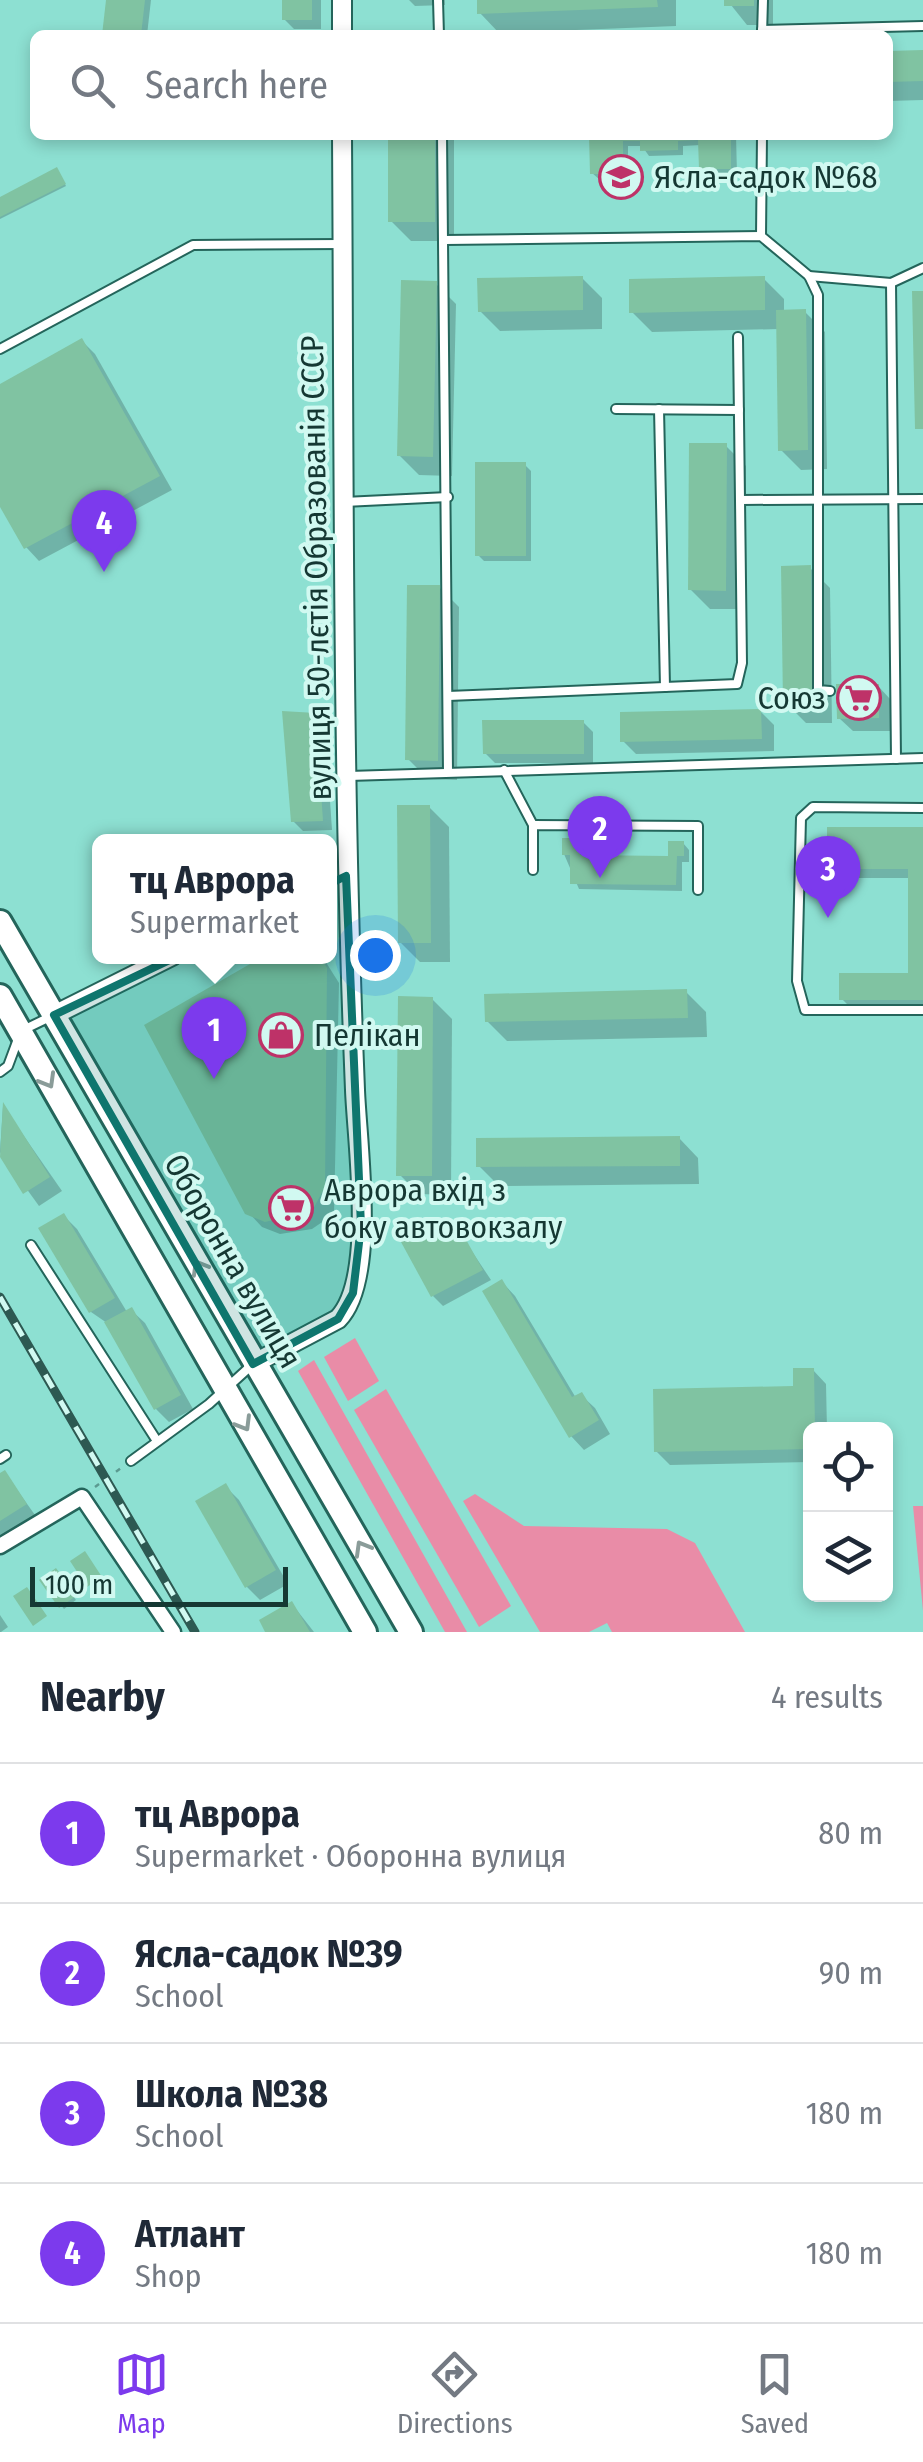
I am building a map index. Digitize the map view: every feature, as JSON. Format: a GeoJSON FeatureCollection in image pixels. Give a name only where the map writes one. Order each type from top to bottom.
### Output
{"type":"FeatureCollection","features":[{"type":"Feature","properties":{"kind":"main road","name":"Оборонна вулиця"},"geometry":{"type":"LineString","coordinates":[[0,922],[411,1632]]}},
{"type":"Feature","properties":{"kind":"main road"},"geometry":{"type":"LineString","coordinates":[[0,996],[365,1632]]}},
{"type":"Feature","properties":{"kind":"street"},"geometry":{"type":"LineString","coordinates":[[342,0],[342,30]]}},
{"type":"Feature","properties":{"kind":"street","name":"вулиця 50-лєтія Образованія СССР"},"geometry":{"type":"LineString","coordinates":[[253,1364],[338,1319],[348,1308],[360,1226],[338,880],[349,776],[342,140]]}},
{"type":"Feature","properties":{"kind":"street"},"geometry":{"type":"LineString","coordinates":[[54,1015],[156,964]]}},
{"type":"Feature","properties":{"kind":"street"},"geometry":{"type":"LineString","coordinates":[[0,1546],[82,1498],[174,1632]]}},
{"type":"Feature","properties":{"kind":"lane"},"geometry":{"type":"LineString","coordinates":[[438,0],[439,30]]}},
{"type":"Feature","properties":{"kind":"lane"},"geometry":{"type":"LineString","coordinates":[[762,30],[764,0]]}},
{"type":"Feature","properties":{"kind":"lane"},"geometry":{"type":"LineString","coordinates":[[816,30],[923,26]]}},
{"type":"Feature","properties":{"kind":"lane"},"geometry":{"type":"LineString","coordinates":[[442,140],[448,772]]}},
{"type":"Feature","properties":{"kind":"lane"},"geometry":{"type":"LineString","coordinates":[[761,236],[762,140]]}},
{"type":"Feature","properties":{"kind":"lane"},"geometry":{"type":"LineString","coordinates":[[444,240],[761,236],[809,276],[818,295],[818,690],[830,691]]}},
{"type":"Feature","properties":{"kind":"lane"},"geometry":{"type":"LineString","coordinates":[[0,348],[193,245],[343,244]]}},
{"type":"Feature","properties":{"kind":"lane"},"geometry":{"type":"LineString","coordinates":[[809,276],[891,283],[923,268]]}},
{"type":"Feature","properties":{"kind":"lane"},"geometry":{"type":"LineString","coordinates":[[891,283],[896,759]]}},
{"type":"Feature","properties":{"kind":"lane"},"geometry":{"type":"LineString","coordinates":[[448,696],[737,684],[742,662],[738,338]]}},
{"type":"Feature","properties":{"kind":"lane"},"geometry":{"type":"LineString","coordinates":[[616,410],[740,410]]}},
{"type":"Feature","properties":{"kind":"lane"},"geometry":{"type":"LineString","coordinates":[[659,410],[666,687]]}},
{"type":"Feature","properties":{"kind":"lane"},"geometry":{"type":"LineString","coordinates":[[344,502],[448,497]]}},
{"type":"Feature","properties":{"kind":"lane"},"geometry":{"type":"LineString","coordinates":[[741,500],[923,499]]}},
{"type":"Feature","properties":{"kind":"lane"},"geometry":{"type":"LineString","coordinates":[[349,776],[920,761]]}},
{"type":"Feature","properties":{"kind":"lane"},"geometry":{"type":"LineString","coordinates":[[504,770],[533,825],[533,870]]}},
{"type":"Feature","properties":{"kind":"lane"},"geometry":{"type":"LineString","coordinates":[[923,808],[813,808],[801,818],[798,982],[805,1010],[923,1010]]}},
{"type":"Feature","properties":{"kind":"lane"},"geometry":{"type":"LineString","coordinates":[[533,825],[698,826],[698,890]]}},
{"type":"Feature","properties":{"kind":"lane"},"geometry":{"type":"LineString","coordinates":[[0,1072],[8,1066],[21,1031],[54,1015]]}},
{"type":"Feature","properties":{"kind":"lane"},"geometry":{"type":"LineString","coordinates":[[31,1245],[158,1442]]}},
{"type":"Feature","properties":{"kind":"lane"},"geometry":{"type":"LineString","coordinates":[[132,1461],[209,1404],[253,1364]]}},
{"type":"Feature","properties":{"kind":"path"},"geometry":{"type":"LineString","coordinates":[[82,1498],[132,1461]]}},
{"type":"Feature","properties":{"kind":"highlighted area"},"geometry":{"type":"Polygon","coordinates":[[[346,876],[361,1226],[353,1293],[338,1319],[253,1364],[54,1015],[346,876]]]}},
{"type":"Feature","properties":{"kind":"shaded area"},"geometry":{"type":"Polygon","coordinates":[[[355,1338],[379,1381],[348,1401],[324,1357],[355,1338]]]}},
{"type":"Feature","properties":{"kind":"shaded area"},"geometry":{"type":"Polygon","coordinates":[[[314,1360],[467,1632],[445,1632],[298,1371],[314,1360]]]}},
{"type":"Feature","properties":{"kind":"shaded area"},"geometry":{"type":"Polygon","coordinates":[[[386,1389],[511,1606],[479,1627],[354,1410],[386,1389]]]}},
{"type":"Feature","properties":{"kind":"shaded area"},"geometry":{"type":"Polygon","coordinates":[[[475,1494],[524,1526],[667,1529],[695,1543],[745,1632],[612,1632],[607,1623],[589,1632],[540,1632],[463,1501],[475,1494]]]}},
{"type":"Feature","properties":{"kind":"shaded area"},"geometry":{"type":"Polygon","coordinates":[[[913,1506],[923,1506],[923,1611],[913,1506]]]}},
{"type":"Feature","properties":{"kind":"building"},"geometry":{"type":"Polygon","coordinates":[[[106,0],[145,0],[142,30],[103,30],[106,0]]]}},
{"type":"Feature","properties":{"kind":"building"},"geometry":{"type":"Polygon","coordinates":[[[282,0],[312,0],[312,20],[282,20],[282,0]]]}},
{"type":"Feature","properties":{"kind":"building"},"geometry":{"type":"Polygon","coordinates":[[[477,0],[657,0],[658,7],[477,14],[477,0]]]}},
{"type":"Feature","properties":{"kind":"building"},"geometry":{"type":"Polygon","coordinates":[[[724,0],[754,0],[754,6],[724,6],[724,0]]]}},
{"type":"Feature","properties":{"kind":"building"},"geometry":{"type":"Polygon","coordinates":[[[923,50],[923,81],[893,82],[893,51],[923,50]]]}},
{"type":"Feature","properties":{"kind":"building"},"geometry":{"type":"Polygon","coordinates":[[[388,140],[435,140],[435,222],[388,222],[388,140]]]}},
{"type":"Feature","properties":{"kind":"building"},"geometry":{"type":"Polygon","coordinates":[[[589,140],[698,140],[678,141],[678,150],[640,151],[640,141],[623,141],[623,174],[590,174],[589,140]]]}},
{"type":"Feature","properties":{"kind":"building"},"geometry":{"type":"Polygon","coordinates":[[[698,140],[731,140],[731,169],[699,169],[698,140]]]}},
{"type":"Feature","properties":{"kind":"building"},"geometry":{"type":"Polygon","coordinates":[[[57,167],[66,184],[0,217],[0,197],[57,167]]]}},
{"type":"Feature","properties":{"kind":"building"},"geometry":{"type":"Polygon","coordinates":[[[583,276],[583,310],[478,312],[477,278],[583,276]]]}},
{"type":"Feature","properties":{"kind":"building"},"geometry":{"type":"Polygon","coordinates":[[[765,276],[765,310],[629,313],[629,279],[765,276]]]}},
{"type":"Feature","properties":{"kind":"building"},"geometry":{"type":"Polygon","coordinates":[[[401,280],[437,281],[433,457],[397,456],[401,280]]]}},
{"type":"Feature","properties":{"kind":"building"},"geometry":{"type":"Polygon","coordinates":[[[912,291],[923,291],[923,429],[915,429],[912,291]]]}},
{"type":"Feature","properties":{"kind":"building"},"geometry":{"type":"Polygon","coordinates":[[[806,309],[808,450],[778,451],[776,310],[806,309]]]}},
{"type":"Feature","properties":{"kind":"building"},"geometry":{"type":"Polygon","coordinates":[[[82,338],[160,476],[24,549],[0,507],[0,384],[82,338]]]}},
{"type":"Feature","properties":{"kind":"building"},"geometry":{"type":"Polygon","coordinates":[[[689,443],[727,443],[726,591],[688,590],[689,443]]]}},
{"type":"Feature","properties":{"kind":"building"},"geometry":{"type":"Polygon","coordinates":[[[475,462],[526,462],[526,556],[475,556],[475,462]]]}},
{"type":"Feature","properties":{"kind":"building"},"geometry":{"type":"Polygon","coordinates":[[[811,565],[813,704],[783,704],[781,566],[811,565]]]}},
{"type":"Feature","properties":{"kind":"building"},"geometry":{"type":"Polygon","coordinates":[[[407,585],[440,585],[438,761],[405,760],[407,585]]]}},
{"type":"Feature","properties":{"kind":"building"},"geometry":{"type":"Polygon","coordinates":[[[836,684],[879,684],[879,718],[837,719],[836,684]]]}},
{"type":"Feature","properties":{"kind":"building"},"geometry":{"type":"Polygon","coordinates":[[[761,709],[762,739],[620,742],[620,712],[761,709]]]}},
{"type":"Feature","properties":{"kind":"building"},"geometry":{"type":"Polygon","coordinates":[[[282,711],[316,713],[323,821],[291,822],[282,711]]]}},
{"type":"Feature","properties":{"kind":"building"},"geometry":{"type":"Polygon","coordinates":[[[482,720],[584,720],[584,754],[483,754],[482,720]]]}},
{"type":"Feature","properties":{"kind":"building"},"geometry":{"type":"Polygon","coordinates":[[[397,805],[430,805],[431,943],[398,943],[397,805]]]}},
{"type":"Feature","properties":{"kind":"building"},"geometry":{"type":"Polygon","coordinates":[[[827,827],[923,827],[923,1000],[839,1000],[839,973],[908,973],[908,869],[827,869],[827,827]]]}},
{"type":"Feature","properties":{"kind":"building"},"geometry":{"type":"Polygon","coordinates":[[[562,838],[580,838],[580,855],[668,856],[668,841],[684,841],[684,856],[677,856],[676,885],[570,884],[570,855],[562,855],[562,838]]]}},
{"type":"Feature","properties":{"kind":"building"},"geometry":{"type":"Polygon","coordinates":[[[250,964],[325,964],[325,1187],[312,1211],[265,1222],[245,1214],[144,1025],[250,964]]]}},
{"type":"Feature","properties":{"kind":"building"},"geometry":{"type":"Polygon","coordinates":[[[687,989],[688,1018],[485,1022],[484,994],[687,989]]]}},
{"type":"Feature","properties":{"kind":"building"},"geometry":{"type":"Polygon","coordinates":[[[398,996],[433,997],[432,1176],[396,1176],[398,996]]]}},
{"type":"Feature","properties":{"kind":"building"},"geometry":{"type":"Polygon","coordinates":[[[3,1102],[50,1177],[23,1194],[0,1157],[3,1102]]]}},
{"type":"Feature","properties":{"kind":"building"},"geometry":{"type":"Polygon","coordinates":[[[680,1136],[680,1166],[476,1167],[476,1138],[680,1136]]]}},
{"type":"Feature","properties":{"kind":"building"},"geometry":{"type":"Polygon","coordinates":[[[64,1213],[115,1298],[89,1313],[38,1228],[64,1213]]]}},
{"type":"Feature","properties":{"kind":"building"},"geometry":{"type":"Polygon","coordinates":[[[464,1236],[483,1270],[431,1297],[401,1242],[409,1237],[464,1236]]]}},
{"type":"Feature","properties":{"kind":"building"},"geometry":{"type":"Polygon","coordinates":[[[502,1279],[572,1397],[582,1392],[599,1420],[569,1438],[482,1291],[502,1279]]]}},
{"type":"Feature","properties":{"kind":"building"},"geometry":{"type":"Polygon","coordinates":[[[132,1307],[181,1395],[154,1410],[104,1322],[132,1307]]]}},
{"type":"Feature","properties":{"kind":"building"},"geometry":{"type":"Polygon","coordinates":[[[793,1368],[814,1368],[815,1422],[803,1422],[803,1449],[654,1452],[653,1389],[793,1386],[793,1368]]]}},
{"type":"Feature","properties":{"kind":"building"},"geometry":{"type":"Polygon","coordinates":[[[5,1470],[27,1504],[0,1521],[0,1473],[5,1470]]]}},
{"type":"Feature","properties":{"kind":"building"},"geometry":{"type":"Polygon","coordinates":[[[226,1483],[276,1570],[245,1588],[195,1501],[226,1483]]]}},
{"type":"Feature","properties":{"kind":"building"},"geometry":{"type":"Polygon","coordinates":[[[85,1551],[102,1577],[87,1587],[70,1561],[85,1551]]]}},
{"type":"Feature","properties":{"kind":"building"},"geometry":{"type":"Polygon","coordinates":[[[56,1568],[76,1596],[59,1608],[39,1580],[56,1568]]]}},
{"type":"Feature","properties":{"kind":"building"},"geometry":{"type":"Polygon","coordinates":[[[27,1587],[47,1616],[33,1626],[13,1596],[27,1587]]]}},
{"type":"Feature","properties":{"kind":"building"},"geometry":{"type":"Polygon","coordinates":[[[292,1601],[310,1632],[265,1632],[259,1620],[292,1601]]]}},
{"type":"Feature","properties":{"kind":"railway"},"geometry":{"type":"LineString","coordinates":[[0,1297],[195,1632]]}},
{"type":"Feature","properties":{"kind":"place","name":"Ясла-садок №68"},"geometry":{"type":"Point","coordinates":[621,177]}},
{"type":"Feature","properties":{"kind":"place","name":"Атлант"},"geometry":{"type":"Point","coordinates":[104,572]}},
{"type":"Feature","properties":{"kind":"place","name":"Союз"},"geometry":{"type":"Point","coordinates":[859,698]}},
{"type":"Feature","properties":{"kind":"place","name":"Ясла-садок №39"},"geometry":{"type":"Point","coordinates":[600,878]}},
{"type":"Feature","properties":{"kind":"place","name":"Школа №38"},"geometry":{"type":"Point","coordinates":[828,918]}},
{"type":"Feature","properties":{"kind":"place","name":"Пелікан"},"geometry":{"type":"Point","coordinates":[281,1035]}},
{"type":"Feature","properties":{"kind":"place","name":"тц Аврора"},"geometry":{"type":"Point","coordinates":[214,1079]}},
{"type":"Feature","properties":{"kind":"place","name":"Аврора вхід з боку автовокзалу"},"geometry":{"type":"Point","coordinates":[291,1208]}}]}
